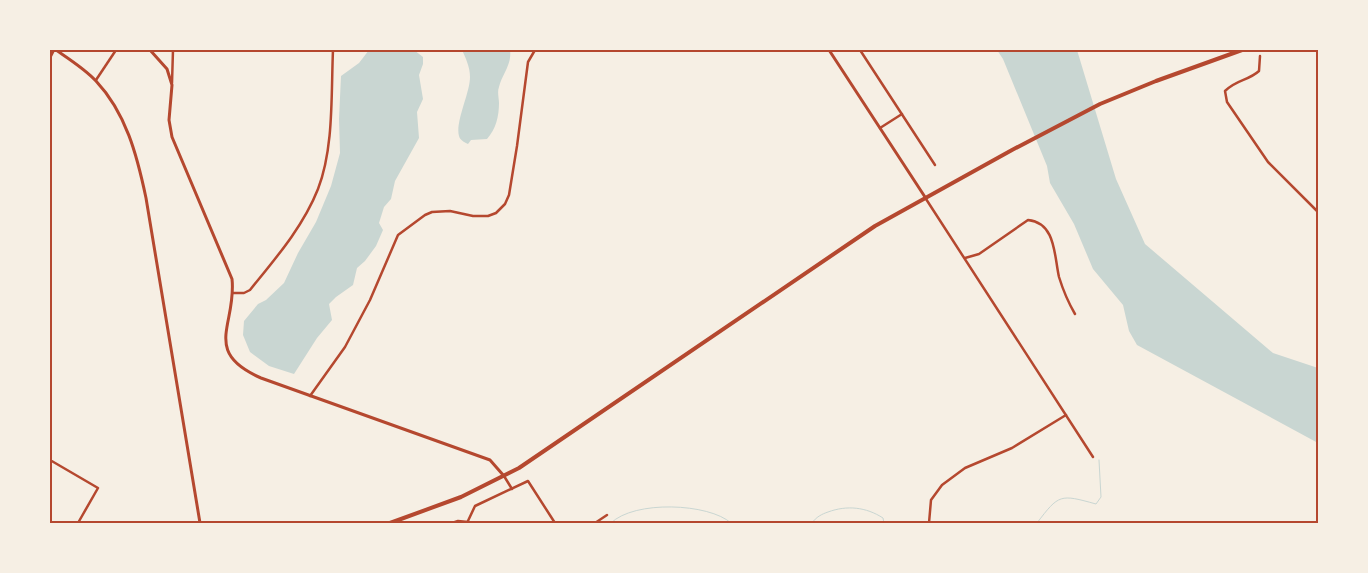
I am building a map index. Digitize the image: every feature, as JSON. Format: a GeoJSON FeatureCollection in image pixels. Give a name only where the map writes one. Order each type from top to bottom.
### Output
{"type":"FeatureCollection","features":[{"type":"Feature","properties":{"kind":"highway"},"geometry":{"type":"LineString","coordinates":[[390,523],[454,500],[504,476],[535,457],[875,226],[925,197],[1100,104],[1242,50]]}},
{"type":"Feature","properties":{"kind":"street"},"geometry":{"type":"LineString","coordinates":[[50,58],[55,50],[96,80],[115,105],[125,124],[139,167],[200,523]]}},
{"type":"Feature","properties":{"kind":"street"},"geometry":{"type":"LineString","coordinates":[[96,80],[116,50]]}},
{"type":"Feature","properties":{"kind":"street"},"geometry":{"type":"LineString","coordinates":[[150,50],[167,69],[172,85]]}},
{"type":"Feature","properties":{"kind":"street"},"geometry":{"type":"LineString","coordinates":[[173,50],[169,120],[172,137],[232,279],[233,293],[226,328],[226,342],[229,354],[236,363],[250,373],[490,460],[512,489]]}},
{"type":"Feature","properties":{"kind":"street"},"geometry":{"type":"LineString","coordinates":[[233,293],[244,293],[250,290],[296,230],[318,189],[328,149],[333,50]]}},
{"type":"Feature","properties":{"kind":"street"},"geometry":{"type":"LineString","coordinates":[[310,396],[344,347],[370,300],[398,235],[432,212],[450,211],[473,216],[488,216],[496,213],[505,204],[509,195],[515,160],[528,62],[535,50]]}},
{"type":"Feature","properties":{"kind":"street"},"geometry":{"type":"LineString","coordinates":[[829,50],[1093,456]]}},
{"type":"Feature","properties":{"kind":"street"},"geometry":{"type":"LineString","coordinates":[[860,50],[935,165]]}},
{"type":"Feature","properties":{"kind":"street"},"geometry":{"type":"LineString","coordinates":[[1260,56],[1260,71],[1254,76],[1233,83],[1225,91],[1227,102],[1268,162],[1318,212]]}},
{"type":"Feature","properties":{"kind":"street"},"geometry":{"type":"LineString","coordinates":[[880,128],[902,114]]}},
{"type":"Feature","properties":{"kind":"street"},"geometry":{"type":"LineString","coordinates":[[965,258],[979,254],[1028,220],[1038,221],[1050,232],[1060,278],[1068,303],[1074,314]]}},
{"type":"Feature","properties":{"kind":"street"},"geometry":{"type":"LineString","coordinates":[[929,523],[931,500],[942,485],[965,468],[1012,448],[1066,415]]}},
{"type":"Feature","properties":{"kind":"street"},"geometry":{"type":"LineString","coordinates":[[50,460],[98,488],[78,523]]}},
{"type":"Feature","properties":{"kind":"street"},"geometry":{"type":"LineString","coordinates":[[452,523],[468,523],[475,506],[528,481],[555,523]]}},
{"type":"Feature","properties":{"kind":"street"},"geometry":{"type":"LineString","coordinates":[[595,523],[607,514]]}},
{"type":"Feature","properties":{"kind":"shaded area"},"geometry":{"type":"Polygon","coordinates":[[[369,50],[414,50],[423,57],[423,64],[419,75],[423,99],[417,112],[419,138],[395,181],[391,199],[384,207],[379,223],[383,230],[376,246],[357,268],[353,285],[329,304],[332,320],[317,338],[294,374],[269,366],[250,352],[243,335],[244,321],[258,304],[266,300],[284,283],[298,253],[316,222],[331,186],[340,153],[341,76],[359,63],[369,50]]]}},
{"type":"Feature","properties":{"kind":"shaded area"},"geometry":{"type":"Polygon","coordinates":[[[462,50],[510,50],[508,65],[498,89],[499,103],[495,127],[487,139],[471,140],[468,144],[460,139],[458,130],[470,77],[469,66],[462,50]]]}},
{"type":"Feature","properties":{"kind":"shaded area"},"geometry":{"type":"Polygon","coordinates":[[[997,50],[1077,50],[1116,179],[1145,244],[1273,353],[1318,368],[1318,443],[1137,345],[1129,331],[1123,305],[1093,269],[1074,224],[1050,183],[1047,166],[1003,59],[997,50]]]}},
{"type":"Feature","properties":{"kind":"waterway"},"geometry":{"type":"LineString","coordinates":[[1037,523],[1050,506],[1061,499],[1075,499],[1096,504],[1101,497],[1099,460]]}},
{"type":"Feature","properties":{"kind":"waterway"},"geometry":{"type":"LineString","coordinates":[[611,523],[636,510],[671,507],[706,511],[720,516],[731,523]]}},
{"type":"Feature","properties":{"kind":"waterway"},"geometry":{"type":"LineString","coordinates":[[812,523],[817,517],[842,508],[870,511],[883,518],[884,523]]}}]}
